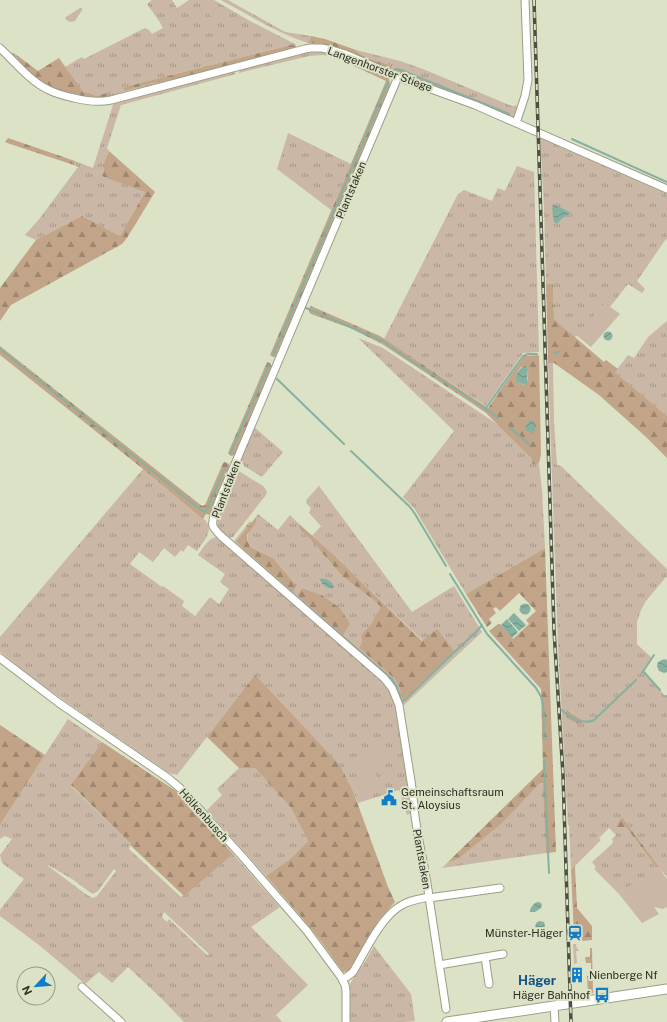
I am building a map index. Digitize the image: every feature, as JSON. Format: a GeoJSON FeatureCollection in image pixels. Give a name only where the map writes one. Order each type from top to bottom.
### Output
{"type":"FeatureCollection","features":[{"type":"Feature","properties":{"kind":"main road"},"geometry":{"type":"LineString","coordinates":[[447,1022],[667,989]]}},
{"type":"Feature","properties":{"kind":"street"},"geometry":{"type":"LineString","coordinates":[[516,123],[525,96],[528,80],[525,0]]}},
{"type":"Feature","properties":{"kind":"street","name":"Langenhorster Stiege"},"geometry":{"type":"LineString","coordinates":[[0,48],[33,80],[46,89],[63,96],[94,102],[111,100],[311,48],[336,51],[398,77],[475,105],[667,189]]}},
{"type":"Feature","properties":{"kind":"street","name":"Plantstaken"},"geometry":{"type":"LineString","coordinates":[[398,77],[234,464],[214,514],[213,524],[215,530],[221,536],[378,672],[392,688],[400,714],[446,1009]]}},
{"type":"Feature","properties":{"kind":"street","name":"Hölkenbusch"},"geometry":{"type":"LineString","coordinates":[[0,658],[59,703],[177,785],[307,931],[343,980],[346,990],[346,1022]]}},
{"type":"Feature","properties":{"kind":"street","name":"Plantstaken"},"geometry":{"type":"LineString","coordinates":[[343,980],[353,972],[378,930],[390,914],[398,907],[408,902],[429,898],[500,888]]}},
{"type":"Feature","properties":{"kind":"street"},"geometry":{"type":"LineString","coordinates":[[439,965],[503,954]]}},
{"type":"Feature","properties":{"kind":"street"},"geometry":{"type":"LineString","coordinates":[[485,957],[489,984]]}},
{"type":"Feature","properties":{"kind":"street"},"geometry":{"type":"LineString","coordinates":[[82,987],[120,1022]]}},
{"type":"Feature","properties":{"kind":"street"},"geometry":{"type":"LineString","coordinates":[[554,1006],[555,1022]]}},
{"type":"Feature","properties":{"kind":"green space"},"geometry":{"type":"Polygon","coordinates":[[[152,0],[172,0],[177,8],[189,0],[214,0],[250,21],[295,44],[296,47],[292,51],[104,99],[98,99],[110,95],[110,93],[97,96],[83,93],[65,67],[82,57],[84,59],[145,28],[152,34],[163,28],[147,4],[152,0]],[[295,44],[124,87],[125,89],[123,89],[125,91],[153,83],[167,82],[291,50],[295,47],[295,44]]]}},
{"type":"Feature","properties":{"kind":"green space"},"geometry":{"type":"Polygon","coordinates":[[[198,0],[211,0],[217,4],[217,10],[211,17],[198,0]]]}},
{"type":"Feature","properties":{"kind":"green space"},"geometry":{"type":"Polygon","coordinates":[[[221,0],[228,0],[285,32],[311,36],[308,43],[274,29],[221,0]]]}},
{"type":"Feature","properties":{"kind":"green space"},"geometry":{"type":"Polygon","coordinates":[[[82,8],[82,10],[75,21],[70,22],[65,19],[66,17],[82,8]]]}},
{"type":"Feature","properties":{"kind":"green space"},"geometry":{"type":"Polygon","coordinates":[[[311,36],[325,39],[356,50],[367,58],[390,65],[392,67],[391,71],[332,46],[308,43],[311,36]]]}},
{"type":"Feature","properties":{"kind":"green space"},"geometry":{"type":"Polygon","coordinates":[[[295,44],[295,47],[292,49],[167,82],[153,83],[125,91],[123,89],[124,87],[295,44]]]}},
{"type":"Feature","properties":{"kind":"green space"},"geometry":{"type":"Polygon","coordinates":[[[324,50],[336,54],[335,57],[323,55],[309,56],[239,73],[240,69],[306,51],[324,50]]]}},
{"type":"Feature","properties":{"kind":"green space"},"geometry":{"type":"Polygon","coordinates":[[[356,50],[400,61],[423,69],[512,106],[516,105],[518,110],[512,118],[472,98],[471,101],[467,99],[467,96],[398,69],[395,72],[391,71],[392,67],[390,65],[367,58],[356,50]]]}},
{"type":"Feature","properties":{"kind":"green space"},"geometry":{"type":"Polygon","coordinates":[[[12,52],[18,56],[18,61],[20,64],[41,82],[68,94],[84,98],[98,99],[79,98],[62,94],[48,88],[19,65],[12,52]]]}},
{"type":"Feature","properties":{"kind":"green space"},"geometry":{"type":"Polygon","coordinates":[[[336,54],[385,75],[389,78],[390,84],[386,97],[277,355],[276,357],[273,357],[270,355],[386,81],[335,57],[336,54]]]}},
{"type":"Feature","properties":{"kind":"green space"},"geometry":{"type":"Polygon","coordinates":[[[18,56],[38,71],[59,58],[83,92],[97,96],[110,92],[110,95],[98,99],[83,97],[57,90],[31,74],[18,62],[18,56]]]}},
{"type":"Feature","properties":{"kind":"green space"},"geometry":{"type":"Polygon","coordinates":[[[398,69],[468,97],[467,99],[395,72],[398,69]]]}},
{"type":"Feature","properties":{"kind":"green space"},"geometry":{"type":"Polygon","coordinates":[[[234,71],[236,74],[121,105],[107,148],[109,151],[104,163],[145,192],[120,236],[82,216],[36,240],[25,235],[40,218],[78,167],[74,165],[75,161],[93,168],[113,105],[83,103],[91,103],[234,71]]]}},
{"type":"Feature","properties":{"kind":"green space"},"geometry":{"type":"Polygon","coordinates":[[[288,133],[351,164],[331,210],[277,169],[288,133]]]}},
{"type":"Feature","properties":{"kind":"green space"},"geometry":{"type":"Polygon","coordinates":[[[540,137],[667,192],[667,240],[666,239],[637,281],[645,289],[642,293],[628,284],[610,307],[605,303],[575,337],[554,319],[553,284],[546,283],[540,137]],[[562,208],[559,222],[563,218],[570,213],[562,208]]]}},
{"type":"Feature","properties":{"kind":"green space"},"geometry":{"type":"Polygon","coordinates":[[[8,138],[75,161],[74,165],[5,142],[8,138]]]}},
{"type":"Feature","properties":{"kind":"green space"},"geometry":{"type":"Polygon","coordinates":[[[109,151],[155,192],[127,238],[122,244],[11,305],[0,321],[0,288],[36,240],[82,216],[120,236],[145,192],[102,176],[104,172],[104,163],[109,151]]]}},
{"type":"Feature","properties":{"kind":"green space"},"geometry":{"type":"Polygon","coordinates":[[[517,166],[534,172],[539,352],[523,353],[486,406],[384,339],[458,194],[464,190],[492,201],[498,188],[505,191],[517,166]]]}},
{"type":"Feature","properties":{"kind":"green space"},"geometry":{"type":"Polygon","coordinates":[[[546,283],[553,284],[554,319],[604,362],[606,360],[618,369],[615,372],[667,416],[667,458],[599,395],[554,363],[548,363],[546,283]]]}},
{"type":"Feature","properties":{"kind":"green space"},"geometry":{"type":"Polygon","coordinates":[[[605,303],[620,314],[591,347],[576,335],[605,303]]]}},
{"type":"Feature","properties":{"kind":"green space"},"geometry":{"type":"Polygon","coordinates":[[[311,306],[380,336],[488,408],[524,356],[539,355],[541,455],[539,463],[533,465],[531,458],[486,413],[473,404],[382,344],[350,328],[311,314],[309,312],[309,308],[311,306]],[[521,367],[518,371],[515,379],[518,383],[525,385],[528,377],[528,368],[521,367]]]}},
{"type":"Feature","properties":{"kind":"green space"},"geometry":{"type":"Polygon","coordinates":[[[667,321],[667,416],[615,372],[628,355],[634,358],[648,337],[667,321]]]}},
{"type":"Feature","properties":{"kind":"green space"},"geometry":{"type":"Polygon","coordinates":[[[358,338],[383,348],[500,426],[531,458],[533,465],[539,463],[545,548],[466,594],[414,508],[403,497],[454,431],[358,338]]]}},
{"type":"Feature","properties":{"kind":"green space"},"geometry":{"type":"Polygon","coordinates":[[[0,346],[202,506],[205,505],[223,463],[225,462],[229,464],[229,470],[210,515],[206,514],[203,519],[0,355],[0,346]]]}},
{"type":"Feature","properties":{"kind":"green space"},"geometry":{"type":"Polygon","coordinates":[[[267,362],[270,363],[272,367],[235,455],[231,456],[228,453],[267,362]]]}},
{"type":"Feature","properties":{"kind":"green space"},"geometry":{"type":"Polygon","coordinates":[[[548,363],[553,363],[554,422],[557,465],[561,466],[667,569],[667,578],[666,577],[646,601],[641,610],[637,622],[637,644],[652,658],[643,670],[667,698],[667,877],[663,872],[662,873],[660,868],[622,817],[626,827],[657,868],[619,894],[594,869],[596,867],[592,862],[613,842],[612,839],[616,835],[609,828],[599,838],[601,840],[571,869],[558,646],[548,363]],[[566,710],[567,719],[572,721],[582,721],[566,710]]]}},
{"type":"Feature","properties":{"kind":"green space"},"geometry":{"type":"Polygon","coordinates":[[[254,427],[283,452],[262,477],[244,466],[240,459],[254,427]]]}},
{"type":"Feature","properties":{"kind":"green space"},"geometry":{"type":"Polygon","coordinates":[[[143,469],[206,521],[209,529],[207,537],[197,551],[188,545],[183,552],[181,550],[175,557],[164,548],[153,562],[139,552],[130,564],[184,601],[182,606],[195,616],[210,597],[219,604],[229,589],[220,582],[225,574],[198,555],[208,541],[217,537],[385,682],[395,701],[404,748],[411,813],[407,815],[399,790],[358,803],[340,765],[255,676],[177,775],[169,773],[72,706],[42,685],[0,652],[0,637],[143,469]]]}},
{"type":"Feature","properties":{"kind":"green space"},"geometry":{"type":"Polygon","coordinates":[[[237,470],[263,486],[267,494],[233,537],[229,538],[219,527],[217,512],[235,471],[237,470]]]}},
{"type":"Feature","properties":{"kind":"green space"},"geometry":{"type":"Polygon","coordinates":[[[319,486],[412,612],[454,586],[482,632],[404,705],[402,705],[396,693],[235,544],[235,540],[250,521],[252,523],[236,543],[295,584],[273,558],[250,547],[247,539],[250,530],[257,521],[256,517],[258,514],[278,530],[290,515],[298,523],[300,530],[311,540],[343,577],[381,607],[370,625],[361,635],[362,640],[359,648],[394,678],[399,686],[423,641],[312,536],[321,526],[309,513],[311,508],[306,503],[307,499],[319,486]],[[319,580],[322,584],[331,589],[330,581],[319,580]],[[302,588],[297,595],[340,608],[322,595],[302,588]]]}},
{"type":"Feature","properties":{"kind":"green space"},"geometry":{"type":"Polygon","coordinates":[[[256,517],[257,521],[247,535],[247,540],[250,547],[273,558],[295,584],[293,592],[236,542],[256,517]]]}},
{"type":"Feature","properties":{"kind":"green space"},"geometry":{"type":"Polygon","coordinates":[[[298,523],[337,558],[422,641],[437,629],[454,651],[403,700],[399,686],[394,678],[359,648],[362,640],[361,635],[370,625],[381,607],[343,577],[311,540],[300,530],[298,523]]]}},
{"type":"Feature","properties":{"kind":"green space"},"geometry":{"type":"Polygon","coordinates":[[[545,548],[556,852],[546,853],[543,783],[539,784],[502,823],[458,859],[447,863],[543,769],[541,689],[489,631],[500,624],[513,639],[529,624],[526,620],[536,611],[519,593],[500,611],[496,607],[493,609],[496,613],[489,619],[492,623],[487,627],[466,594],[545,548]]]}},
{"type":"Feature","properties":{"kind":"green space"},"geometry":{"type":"Polygon","coordinates":[[[302,588],[322,595],[340,608],[350,624],[343,635],[297,595],[302,588]]]}},
{"type":"Feature","properties":{"kind":"green space"},"geometry":{"type":"Polygon","coordinates":[[[255,675],[340,765],[353,791],[388,887],[395,902],[379,920],[349,971],[343,972],[320,940],[266,876],[290,859],[308,841],[291,808],[255,768],[239,768],[207,737],[255,675]]]}},
{"type":"Feature","properties":{"kind":"green space"},"geometry":{"type":"Polygon","coordinates":[[[566,709],[583,721],[582,725],[567,719],[566,709]]]}},
{"type":"Feature","properties":{"kind":"green space"},"geometry":{"type":"Polygon","coordinates":[[[68,719],[102,742],[71,786],[131,844],[129,849],[181,897],[233,854],[280,907],[251,927],[308,985],[276,1015],[282,1022],[184,1022],[128,967],[112,983],[99,972],[85,984],[39,945],[0,916],[0,910],[24,879],[2,863],[0,855],[12,839],[5,836],[0,839],[0,825],[68,719]],[[48,865],[93,898],[97,896],[116,871],[114,869],[98,891],[93,894],[72,879],[48,865]],[[164,912],[162,917],[167,922],[169,919],[207,955],[209,955],[209,954],[164,912]]]}},
{"type":"Feature","properties":{"kind":"green space"},"geometry":{"type":"Polygon","coordinates":[[[0,725],[45,755],[0,825],[0,725]]]}},
{"type":"Feature","properties":{"kind":"green space"},"geometry":{"type":"Polygon","coordinates":[[[102,742],[176,791],[233,854],[184,896],[130,845],[131,844],[71,785],[102,742]]]}},
{"type":"Feature","properties":{"kind":"green space"},"geometry":{"type":"Polygon","coordinates":[[[381,752],[388,772],[380,775],[373,755],[381,752]]]}},
{"type":"Feature","properties":{"kind":"green space"},"geometry":{"type":"Polygon","coordinates":[[[371,760],[380,785],[363,791],[354,765],[371,760]]]}},
{"type":"Feature","properties":{"kind":"green space"},"geometry":{"type":"Polygon","coordinates":[[[239,768],[255,768],[291,808],[308,841],[290,859],[266,876],[207,810],[222,795],[217,789],[239,768]]]}},
{"type":"Feature","properties":{"kind":"green space"},"geometry":{"type":"Polygon","coordinates":[[[544,783],[546,853],[442,868],[447,863],[458,859],[539,784],[544,783]]]}},
{"type":"Feature","properties":{"kind":"green space"},"geometry":{"type":"Polygon","coordinates":[[[622,817],[660,869],[658,867],[657,868],[626,827],[616,827],[622,817]]]}},
{"type":"Feature","properties":{"kind":"green space"},"geometry":{"type":"Polygon","coordinates":[[[575,866],[577,908],[592,926],[592,940],[582,941],[582,935],[574,936],[571,869],[575,866]]]}},
{"type":"Feature","properties":{"kind":"green space"},"geometry":{"type":"Polygon","coordinates":[[[658,867],[667,879],[667,907],[663,909],[654,907],[659,914],[642,923],[619,894],[658,867]]]}},
{"type":"Feature","properties":{"kind":"green space"},"geometry":{"type":"Polygon","coordinates":[[[573,944],[576,944],[579,951],[576,951],[577,963],[574,964],[573,944]]]}},
{"type":"Feature","properties":{"kind":"green space"},"geometry":{"type":"Polygon","coordinates":[[[374,946],[411,994],[415,1021],[350,1022],[350,984],[374,946]]]}},
{"type":"Feature","properties":{"kind":"green space"},"geometry":{"type":"Polygon","coordinates":[[[590,948],[592,948],[593,993],[588,994],[587,976],[591,976],[591,963],[586,963],[585,957],[590,957],[590,948]]]}},
{"type":"Feature","properties":{"kind":"water"},"geometry":{"type":"Polygon","coordinates":[[[553,204],[571,213],[559,222],[554,223],[552,208],[553,204]]]}},
{"type":"Feature","properties":{"kind":"water"},"geometry":{"type":"Polygon","coordinates":[[[608,331],[613,336],[608,341],[603,336],[608,331]]]}},
{"type":"Feature","properties":{"kind":"water"},"geometry":{"type":"Polygon","coordinates":[[[525,366],[528,368],[526,385],[518,383],[515,379],[518,371],[525,366]]]}},
{"type":"Feature","properties":{"kind":"water"},"geometry":{"type":"Polygon","coordinates":[[[531,420],[535,427],[535,431],[532,433],[526,430],[525,427],[531,420]]]}},
{"type":"Feature","properties":{"kind":"water"},"geometry":{"type":"Polygon","coordinates":[[[319,579],[328,580],[334,587],[331,589],[327,588],[319,579]]]}},
{"type":"Feature","properties":{"kind":"water"},"geometry":{"type":"Polygon","coordinates":[[[525,603],[529,605],[531,609],[529,613],[525,615],[521,613],[519,609],[521,605],[525,603]]]}},
{"type":"Feature","properties":{"kind":"water"},"geometry":{"type":"Polygon","coordinates":[[[514,613],[526,625],[519,631],[508,619],[514,613]]]}},
{"type":"Feature","properties":{"kind":"water"},"geometry":{"type":"Polygon","coordinates":[[[507,619],[518,632],[512,638],[501,625],[507,619]]]}},
{"type":"Feature","properties":{"kind":"water"},"geometry":{"type":"Polygon","coordinates":[[[664,659],[667,660],[667,672],[664,673],[659,671],[657,666],[658,662],[664,659]]]}},
{"type":"Feature","properties":{"kind":"water"},"geometry":{"type":"Polygon","coordinates":[[[539,902],[542,904],[541,908],[535,912],[530,912],[533,904],[539,902]]]}},
{"type":"Feature","properties":{"kind":"water"},"geometry":{"type":"Polygon","coordinates":[[[537,922],[544,922],[545,926],[544,936],[542,937],[535,926],[537,922]]]}},
{"type":"Feature","properties":{"kind":"waterway"},"geometry":{"type":"LineString","coordinates":[[394,70],[401,70],[509,114]]}},
{"type":"Feature","properties":{"kind":"waterway"},"geometry":{"type":"LineString","coordinates":[[273,355],[388,82]]}},
{"type":"Feature","properties":{"kind":"waterway"},"geometry":{"type":"LineString","coordinates":[[572,139],[667,182]]}},
{"type":"Feature","properties":{"kind":"waterway"},"geometry":{"type":"LineString","coordinates":[[306,308],[383,341],[498,418]]}},
{"type":"Feature","properties":{"kind":"waterway"},"geometry":{"type":"LineString","coordinates":[[0,349],[204,512],[208,507],[225,468]]}},
{"type":"Feature","properties":{"kind":"waterway"},"geometry":{"type":"LineString","coordinates":[[554,353],[559,352]]}},
{"type":"Feature","properties":{"kind":"waterway"},"geometry":{"type":"LineString","coordinates":[[486,408],[523,356],[528,354],[537,354]]}},
{"type":"Feature","properties":{"kind":"waterway"},"geometry":{"type":"LineString","coordinates":[[230,454],[269,365]]}},
{"type":"Feature","properties":{"kind":"waterway"},"geometry":{"type":"LineString","coordinates":[[277,379],[344,444]]}},
{"type":"Feature","properties":{"kind":"waterway"},"geometry":{"type":"LineString","coordinates":[[509,427],[529,444]]}},
{"type":"Feature","properties":{"kind":"waterway"},"geometry":{"type":"LineString","coordinates":[[351,451],[410,507],[446,566]]}},
{"type":"Feature","properties":{"kind":"waterway"},"geometry":{"type":"LineString","coordinates":[[242,550],[292,593]]}},
{"type":"Feature","properties":{"kind":"waterway"},"geometry":{"type":"LineString","coordinates":[[450,574],[487,634],[536,688],[542,698],[544,739]]}},
{"type":"Feature","properties":{"kind":"waterway"},"geometry":{"type":"LineString","coordinates":[[298,598],[392,679],[397,687],[401,700],[403,701],[482,625]]}},
{"type":"Feature","properties":{"kind":"waterway"},"geometry":{"type":"LineString","coordinates":[[642,673],[654,655]]}},
{"type":"Feature","properties":{"kind":"waterway"},"geometry":{"type":"LineString","coordinates":[[643,671],[660,690]]}},
{"type":"Feature","properties":{"kind":"waterway"},"geometry":{"type":"LineString","coordinates":[[562,710],[577,720],[586,722],[594,720],[636,680]]}},
{"type":"Feature","properties":{"kind":"waterway"},"geometry":{"type":"LineString","coordinates":[[544,761],[549,873]]}},
{"type":"Feature","properties":{"kind":"railway"},"geometry":{"type":"LineString","coordinates":[[534,0],[554,630],[563,775],[571,1022]]}},
{"type":"Feature","properties":{"kind":"place","name":"Gemeinschaftsraum St. Aloysius"},"geometry":{"type":"Point","coordinates":[389,798]}},
{"type":"Feature","properties":{"kind":"place","name":"Münster-Häger"},"geometry":{"type":"Point","coordinates":[575,933]}},
{"type":"Feature","properties":{"kind":"place","name":"Nienberge Nf"},"geometry":{"type":"Point","coordinates":[577,975]}},
{"type":"Feature","properties":{"kind":"place","name":"Häger Bahnhof"},"geometry":{"type":"Point","coordinates":[602,995]}},
{"type":"Feature","properties":{"kind":"district","name":"Häger"},"geometry":{"type":"Point","coordinates":[537,980]}}]}
